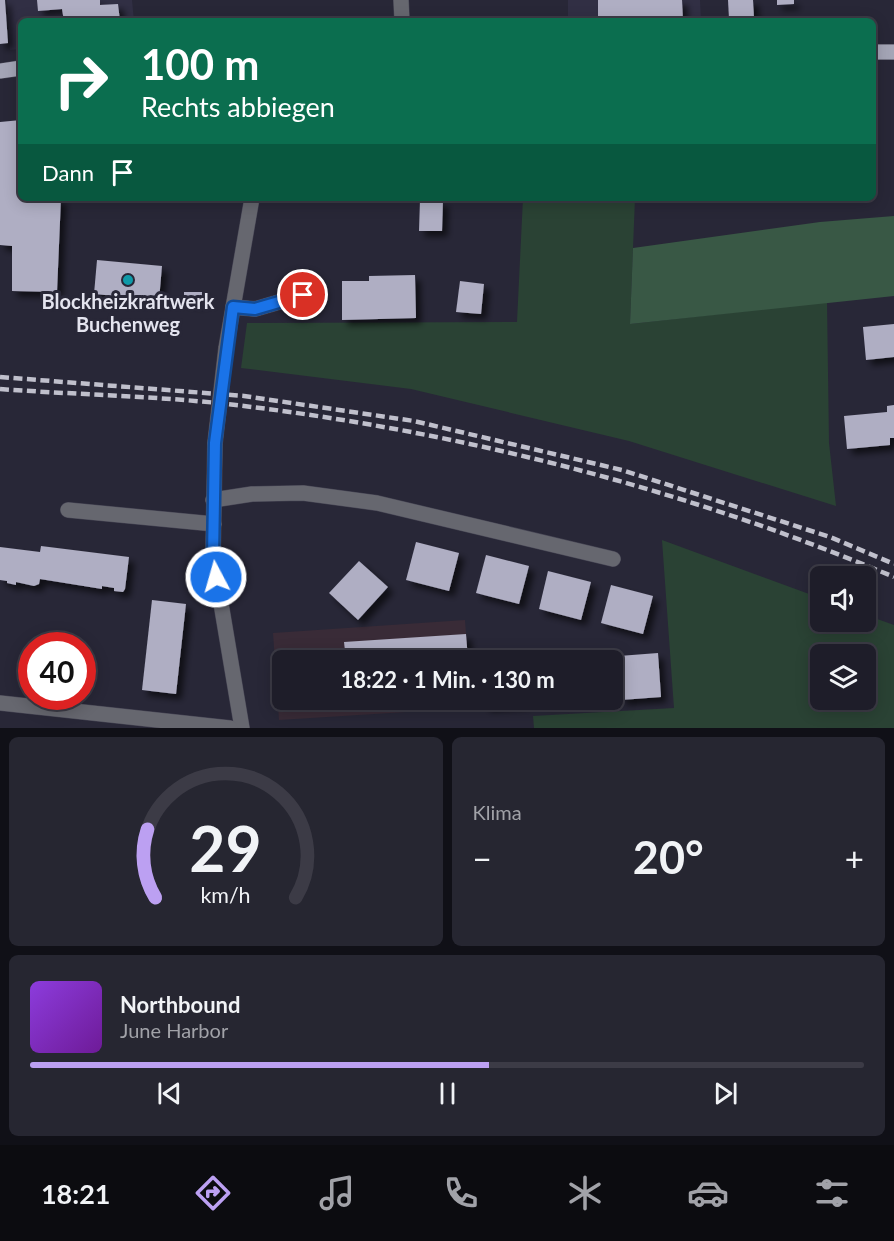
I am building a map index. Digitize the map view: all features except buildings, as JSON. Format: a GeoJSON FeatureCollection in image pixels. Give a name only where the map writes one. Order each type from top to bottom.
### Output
{"type":"FeatureCollection","features":[{"type":"Feature","properties":{"kind":"main road"},"geometry":{"type":"LineString","coordinates":[[876,52],[894,52]]}},
{"type":"Feature","properties":{"kind":"main road"},"geometry":{"type":"LineString","coordinates":[[0,70],[18,68]]}},
{"type":"Feature","properties":{"kind":"street"},"geometry":{"type":"LineString","coordinates":[[400,0],[402,18]]}},
{"type":"Feature","properties":{"kind":"street"},"geometry":{"type":"LineString","coordinates":[[242,728],[213,556],[213,500],[215,443],[226,348],[251,201]]}},
{"type":"Feature","properties":{"kind":"street"},"geometry":{"type":"LineString","coordinates":[[233,307],[255,309],[303,295]]}},
{"type":"Feature","properties":{"kind":"street"},"geometry":{"type":"LineString","coordinates":[[213,500],[252,494],[303,493],[376,503],[613,559]]}},
{"type":"Feature","properties":{"kind":"street"},"geometry":{"type":"LineString","coordinates":[[68,510],[214,524]]}},
{"type":"Feature","properties":{"kind":"street"},"geometry":{"type":"LineString","coordinates":[[0,703],[230,728]]}},
{"type":"Feature","properties":{"kind":"shaded area"},"geometry":{"type":"Polygon","coordinates":[[[7,0],[132,0],[134,18],[18,18],[18,49],[10,50],[7,0]]]}},
{"type":"Feature","properties":{"kind":"shaded area"},"geometry":{"type":"Polygon","coordinates":[[[568,0],[700,0],[701,18],[568,18],[568,0]]]}},
{"type":"Feature","properties":{"kind":"shaded area"},"geometry":{"type":"Polygon","coordinates":[[[465,620],[467,650],[274,650],[273,633],[465,620]]]}},
{"type":"Feature","properties":{"kind":"shaded area"},"geometry":{"type":"Polygon","coordinates":[[[278,710],[438,710],[279,720],[278,710]]]}},
{"type":"Feature","properties":{"kind":"green space"},"geometry":{"type":"Polygon","coordinates":[[[523,201],[635,201],[630,324],[827,302],[829,443],[836,506],[629,441],[411,389],[241,368],[247,323],[517,322],[523,201]]]}},
{"type":"Feature","properties":{"kind":"green space"},"geometry":{"type":"Polygon","coordinates":[[[894,216],[894,296],[630,324],[633,248],[820,222],[894,216]]]}},
{"type":"Feature","properties":{"kind":"green space"},"geometry":{"type":"Polygon","coordinates":[[[662,540],[810,594],[810,632],[876,632],[876,619],[894,625],[894,728],[534,728],[533,716],[674,708],[662,540]]]}},
{"type":"Feature","properties":{"kind":"railway"},"geometry":{"type":"LineString","coordinates":[[0,377],[244,396],[414,421],[622,470],[830,537],[894,564]]}},
{"type":"Feature","properties":{"kind":"railway"},"geometry":{"type":"LineString","coordinates":[[0,389],[244,406],[410,432],[493,449],[575,469],[737,517],[894,577]]}},
{"type":"Feature","properties":{"kind":"place","name":"Blockheizkraftwerk Buchenweg"},"geometry":{"type":"Point","coordinates":[128,280]}},
{"type":"Feature","properties":{"kind":"route"},"geometry":{"type":"LineString","coordinates":[[216,577],[213,556],[215,443],[233,307],[255,309],[303,295]]}}]}
